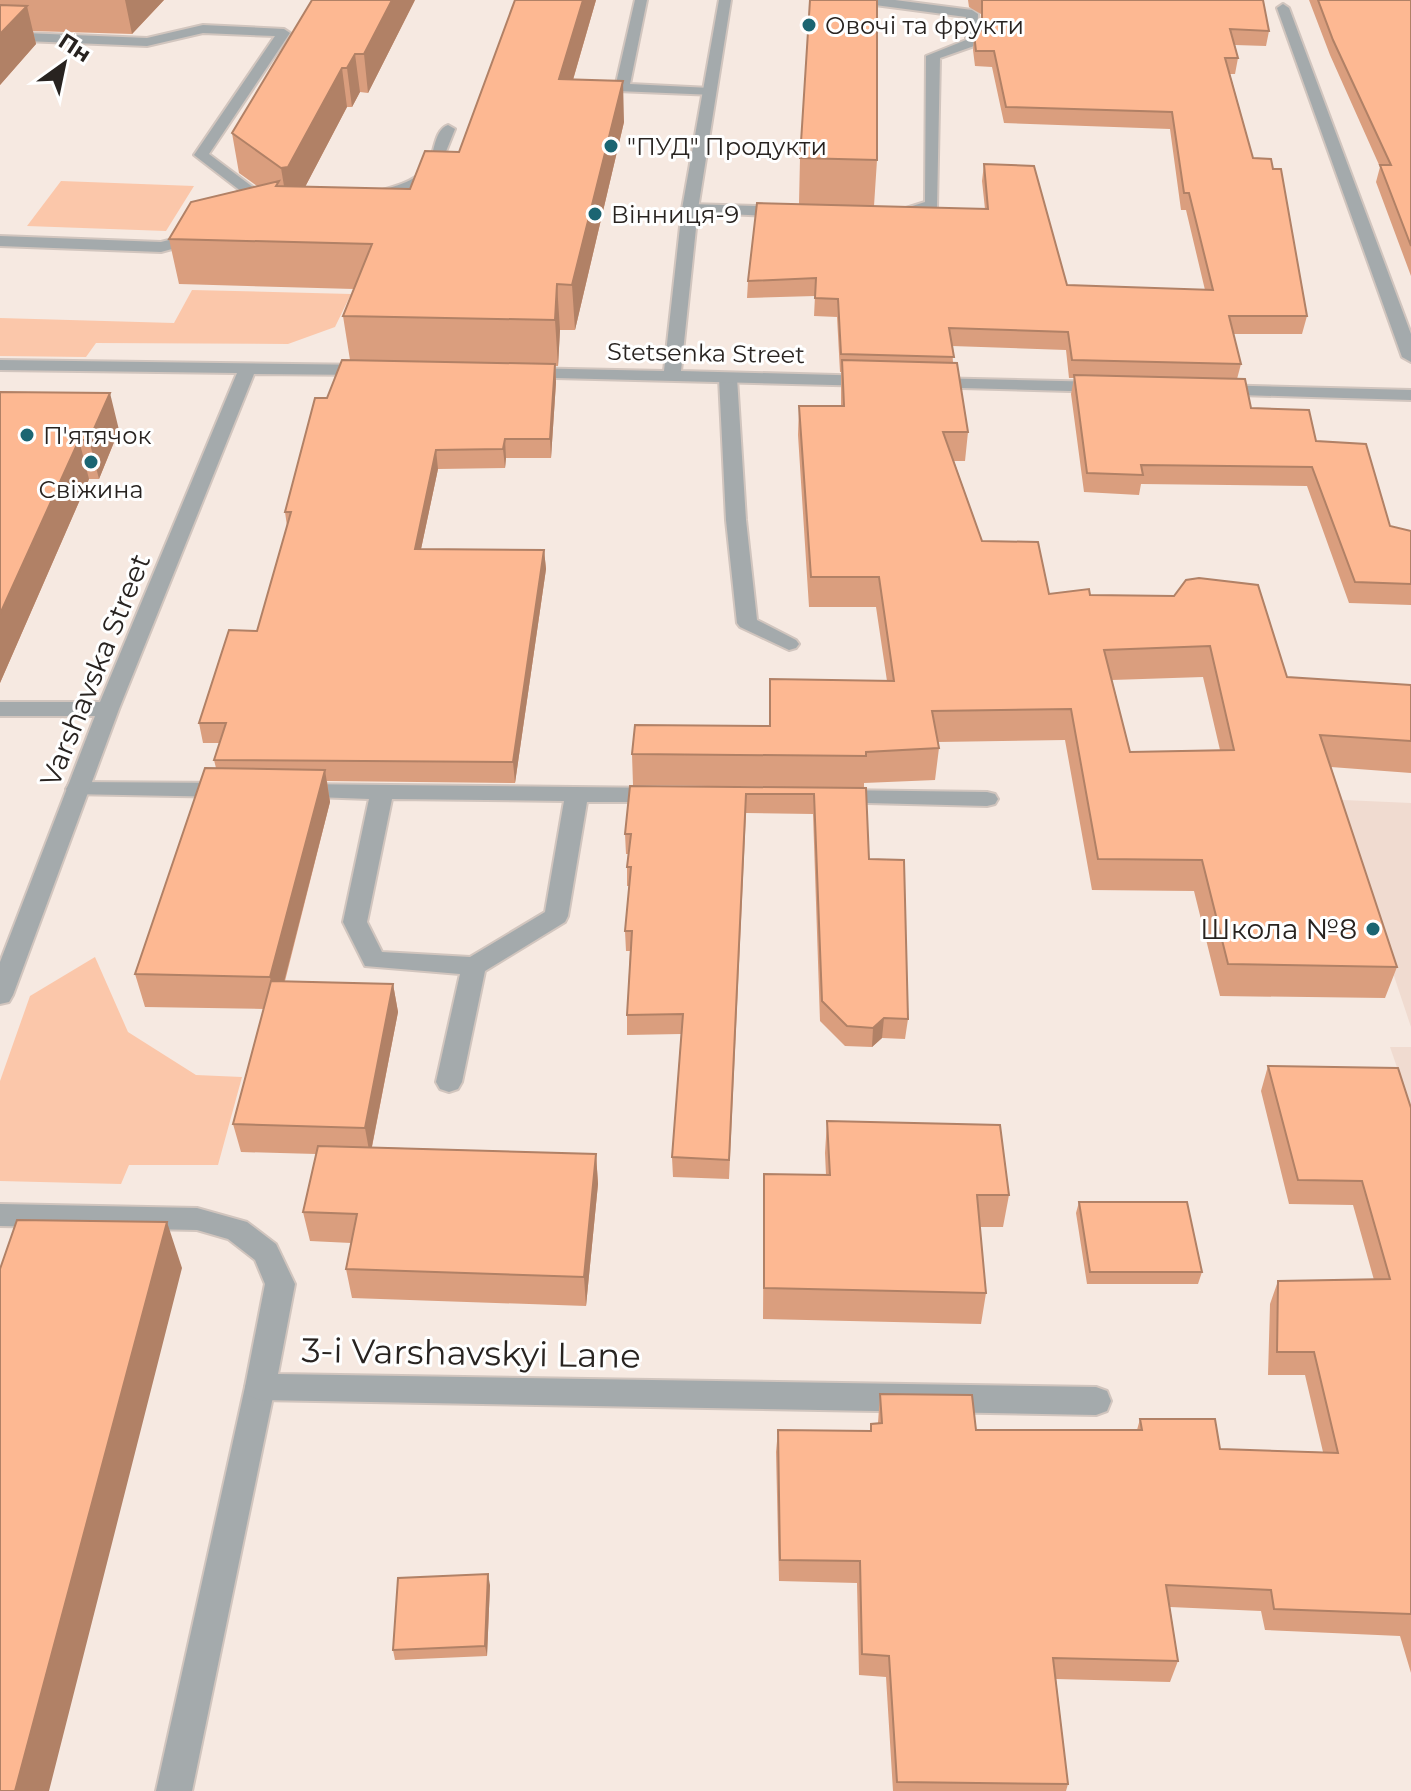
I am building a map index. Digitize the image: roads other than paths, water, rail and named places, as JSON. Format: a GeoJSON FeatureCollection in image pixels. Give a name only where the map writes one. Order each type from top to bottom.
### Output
{"type":"FeatureCollection","features":[{"type":"Feature","properties":{"kind":"street"},"geometry":{"type":"LineString","coordinates":[[641,0],[622,88],[710,92]]}},
{"type":"Feature","properties":{"kind":"street"},"geometry":{"type":"LineString","coordinates":[[672,376],[690,209],[725,0]]}},
{"type":"Feature","properties":{"kind":"street"},"geometry":{"type":"LineString","coordinates":[[834,0],[875,1],[972,14],[972,42],[933,56],[932,204],[903,215],[873,214]]}},
{"type":"Feature","properties":{"kind":"street"},"geometry":{"type":"LineString","coordinates":[[1283,8],[1411,357]]}},
{"type":"Feature","properties":{"kind":"street"},"geometry":{"type":"LineString","coordinates":[[0,36],[147,42],[203,29],[284,33],[201,155],[284,218],[268,221]]}},
{"type":"Feature","properties":{"kind":"street"},"geometry":{"type":"LineString","coordinates":[[357,200],[401,190],[432,171],[448,129]]}},
{"type":"Feature","properties":{"kind":"street"},"geometry":{"type":"LineString","coordinates":[[690,209],[796,212]]}},
{"type":"Feature","properties":{"kind":"street"},"geometry":{"type":"LineString","coordinates":[[0,241],[161,247],[222,232]]}},
{"type":"Feature","properties":{"kind":"street"},"geometry":{"type":"LineString","coordinates":[[0,365],[385,371]]}},
{"type":"Feature","properties":{"kind":"street","name":"Varshavska Street"},"geometry":{"type":"LineString","coordinates":[[0,995],[108,709],[248,368]]}},
{"type":"Feature","properties":{"kind":"street","name":"Stetsenka Street"},"geometry":{"type":"LineString","coordinates":[[497,373],[887,382]]}},
{"type":"Feature","properties":{"kind":"street"},"geometry":{"type":"LineString","coordinates":[[728,378],[736,520],[747,623],[789,644]]}},
{"type":"Feature","properties":{"kind":"street"},"geometry":{"type":"LineString","coordinates":[[919,383],[1125,388]]}},
{"type":"Feature","properties":{"kind":"street"},"geometry":{"type":"LineString","coordinates":[[1189,390],[1411,395]]}},
{"type":"Feature","properties":{"kind":"street"},"geometry":{"type":"LineString","coordinates":[[0,709],[108,709]]}},
{"type":"Feature","properties":{"kind":"street"},"geometry":{"type":"LineString","coordinates":[[77,789],[690,796]]}},
{"type":"Feature","properties":{"kind":"street"},"geometry":{"type":"LineString","coordinates":[[382,792],[355,922],[374,960],[474,966],[556,916],[577,794]]}},
{"type":"Feature","properties":{"kind":"street"},"geometry":{"type":"LineString","coordinates":[[815,797],[987,799]]}},
{"type":"Feature","properties":{"kind":"street"},"geometry":{"type":"LineString","coordinates":[[449,1082],[474,966]]}},
{"type":"Feature","properties":{"kind":"street","name":"3-i Varshavskyi Lane"},"geometry":{"type":"LineString","coordinates":[[0,1215],[197,1219],[237,1230],[266,1252],[280,1284],[260,1387],[1096,1401]]}},
{"type":"Feature","properties":{"kind":"street"},"geometry":{"type":"LineString","coordinates":[[174,1791],[260,1387]]}},
{"type":"Feature","properties":{"kind":"place","name":"Овочі та фрукти"},"geometry":{"type":"Point","coordinates":[809,25]}},
{"type":"Feature","properties":{"kind":"place","name":"\"ПУД\" Продукти"},"geometry":{"type":"Point","coordinates":[611,146]}},
{"type":"Feature","properties":{"kind":"place","name":"Вінниця-9"},"geometry":{"type":"Point","coordinates":[595,214]}},
{"type":"Feature","properties":{"kind":"place","name":"П'ятячок"},"geometry":{"type":"Point","coordinates":[27,435]}},
{"type":"Feature","properties":{"kind":"place","name":"Свіжина"},"geometry":{"type":"Point","coordinates":[91,462]}},
{"type":"Feature","properties":{"kind":"place","name":"Школа №8"},"geometry":{"type":"Point","coordinates":[1373,929]}}]}
